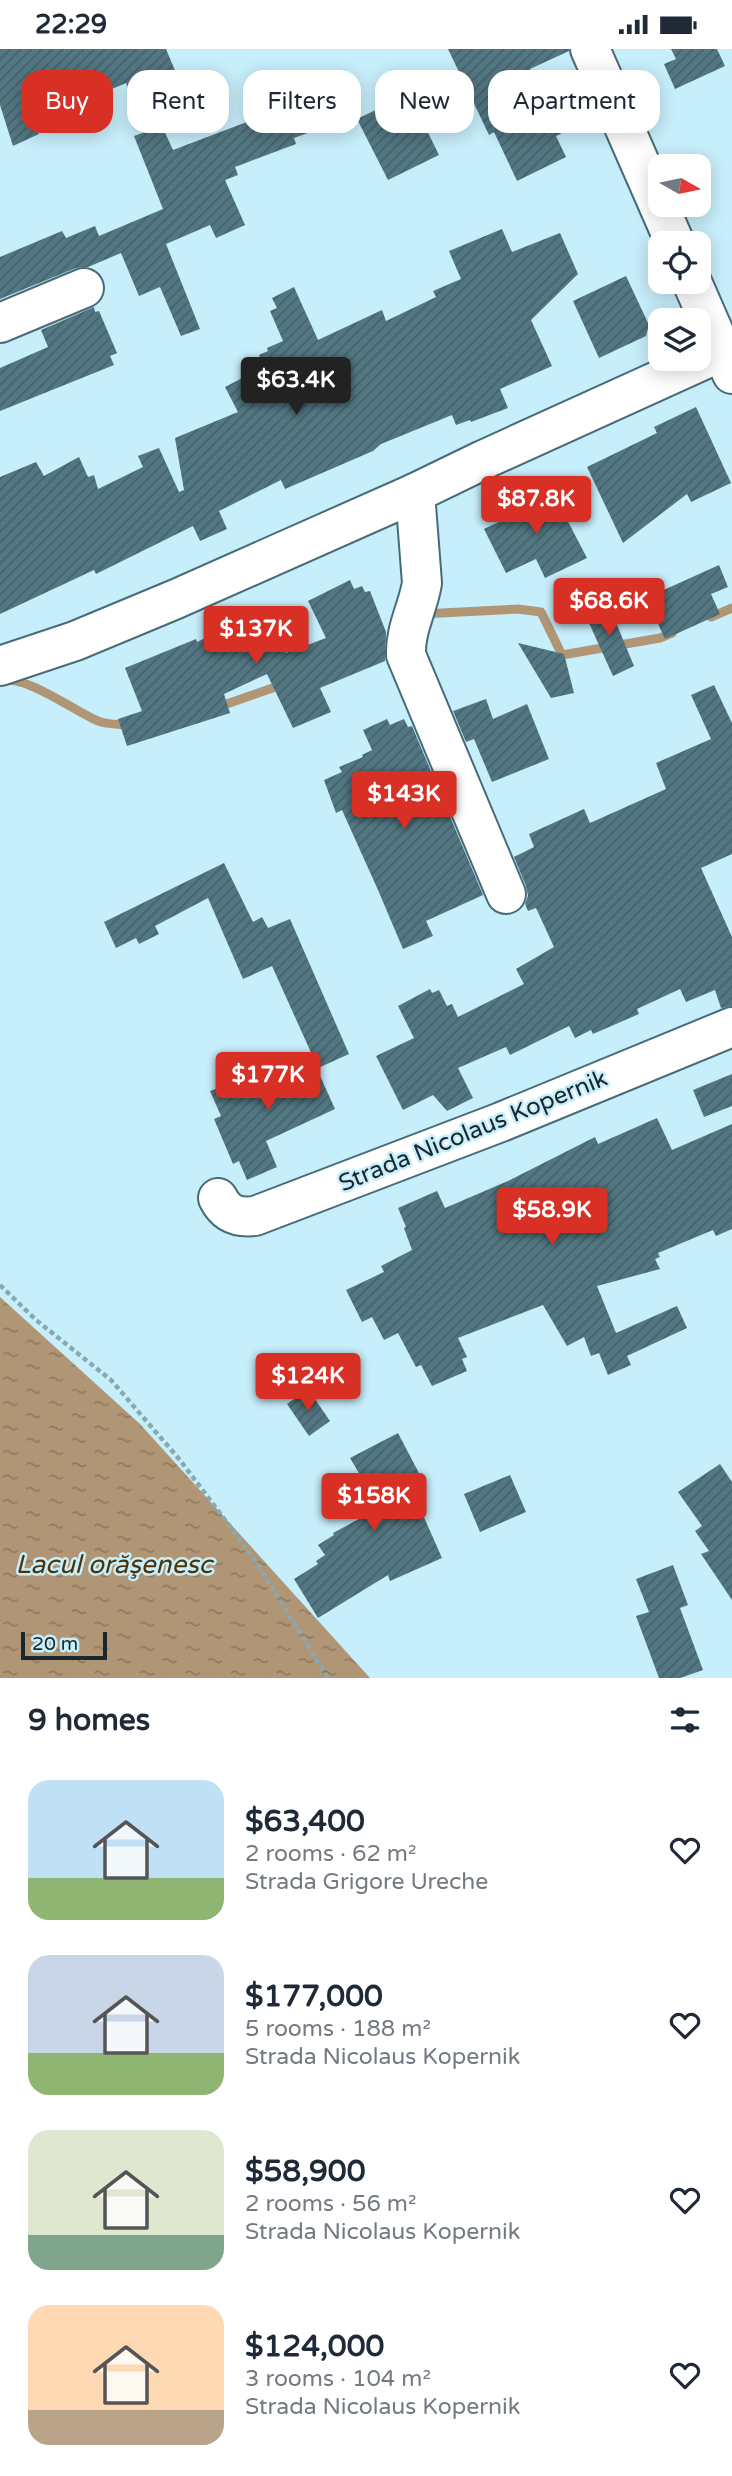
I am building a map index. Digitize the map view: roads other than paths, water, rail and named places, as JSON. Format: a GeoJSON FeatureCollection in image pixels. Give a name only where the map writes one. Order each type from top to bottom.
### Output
{"type":"FeatureCollection","features":[{"type":"Feature","properties":{"kind":"street"},"geometry":{"type":"LineString","coordinates":[[590,49],[670,231]]}},
{"type":"Feature","properties":{"kind":"street"},"geometry":{"type":"LineString","coordinates":[[0,323],[83,288]]}},
{"type":"Feature","properties":{"kind":"street"},"geometry":{"type":"LineString","coordinates":[[0,666],[96,633],[729,358],[698,294]]}},
{"type":"Feature","properties":{"kind":"street"},"geometry":{"type":"LineString","coordinates":[[415,493],[422,583],[420,597],[408,627],[406,655],[506,894]]}},
{"type":"Feature","properties":{"kind":"street","name":"Strada Nicolaus Kopernik"},"geometry":{"type":"LineString","coordinates":[[218,1198],[229,1213],[240,1217],[255,1216],[501,1122],[732,1027]]}},
{"type":"Feature","properties":{"kind":"water","name":"Lacul orăşenesc"},"geometry":{"type":"Polygon","coordinates":[[[0,1297],[140,1424],[370,1678],[0,1678],[0,1297]]]}},
{"type":"Feature","properties":{"kind":"waterway"},"geometry":{"type":"LineString","coordinates":[[711,617],[732,608]]}},
{"type":"Feature","properties":{"kind":"waterway"},"geometry":{"type":"LineString","coordinates":[[422,614],[518,609],[541,612],[562,655],[660,638],[672,633]]}},
{"type":"Feature","properties":{"kind":"waterway"},"geometry":{"type":"LineString","coordinates":[[4,681],[25,683],[102,722],[130,725]]}},
{"type":"Feature","properties":{"kind":"waterway"},"geometry":{"type":"LineString","coordinates":[[218,707],[284,684]]}}]}
